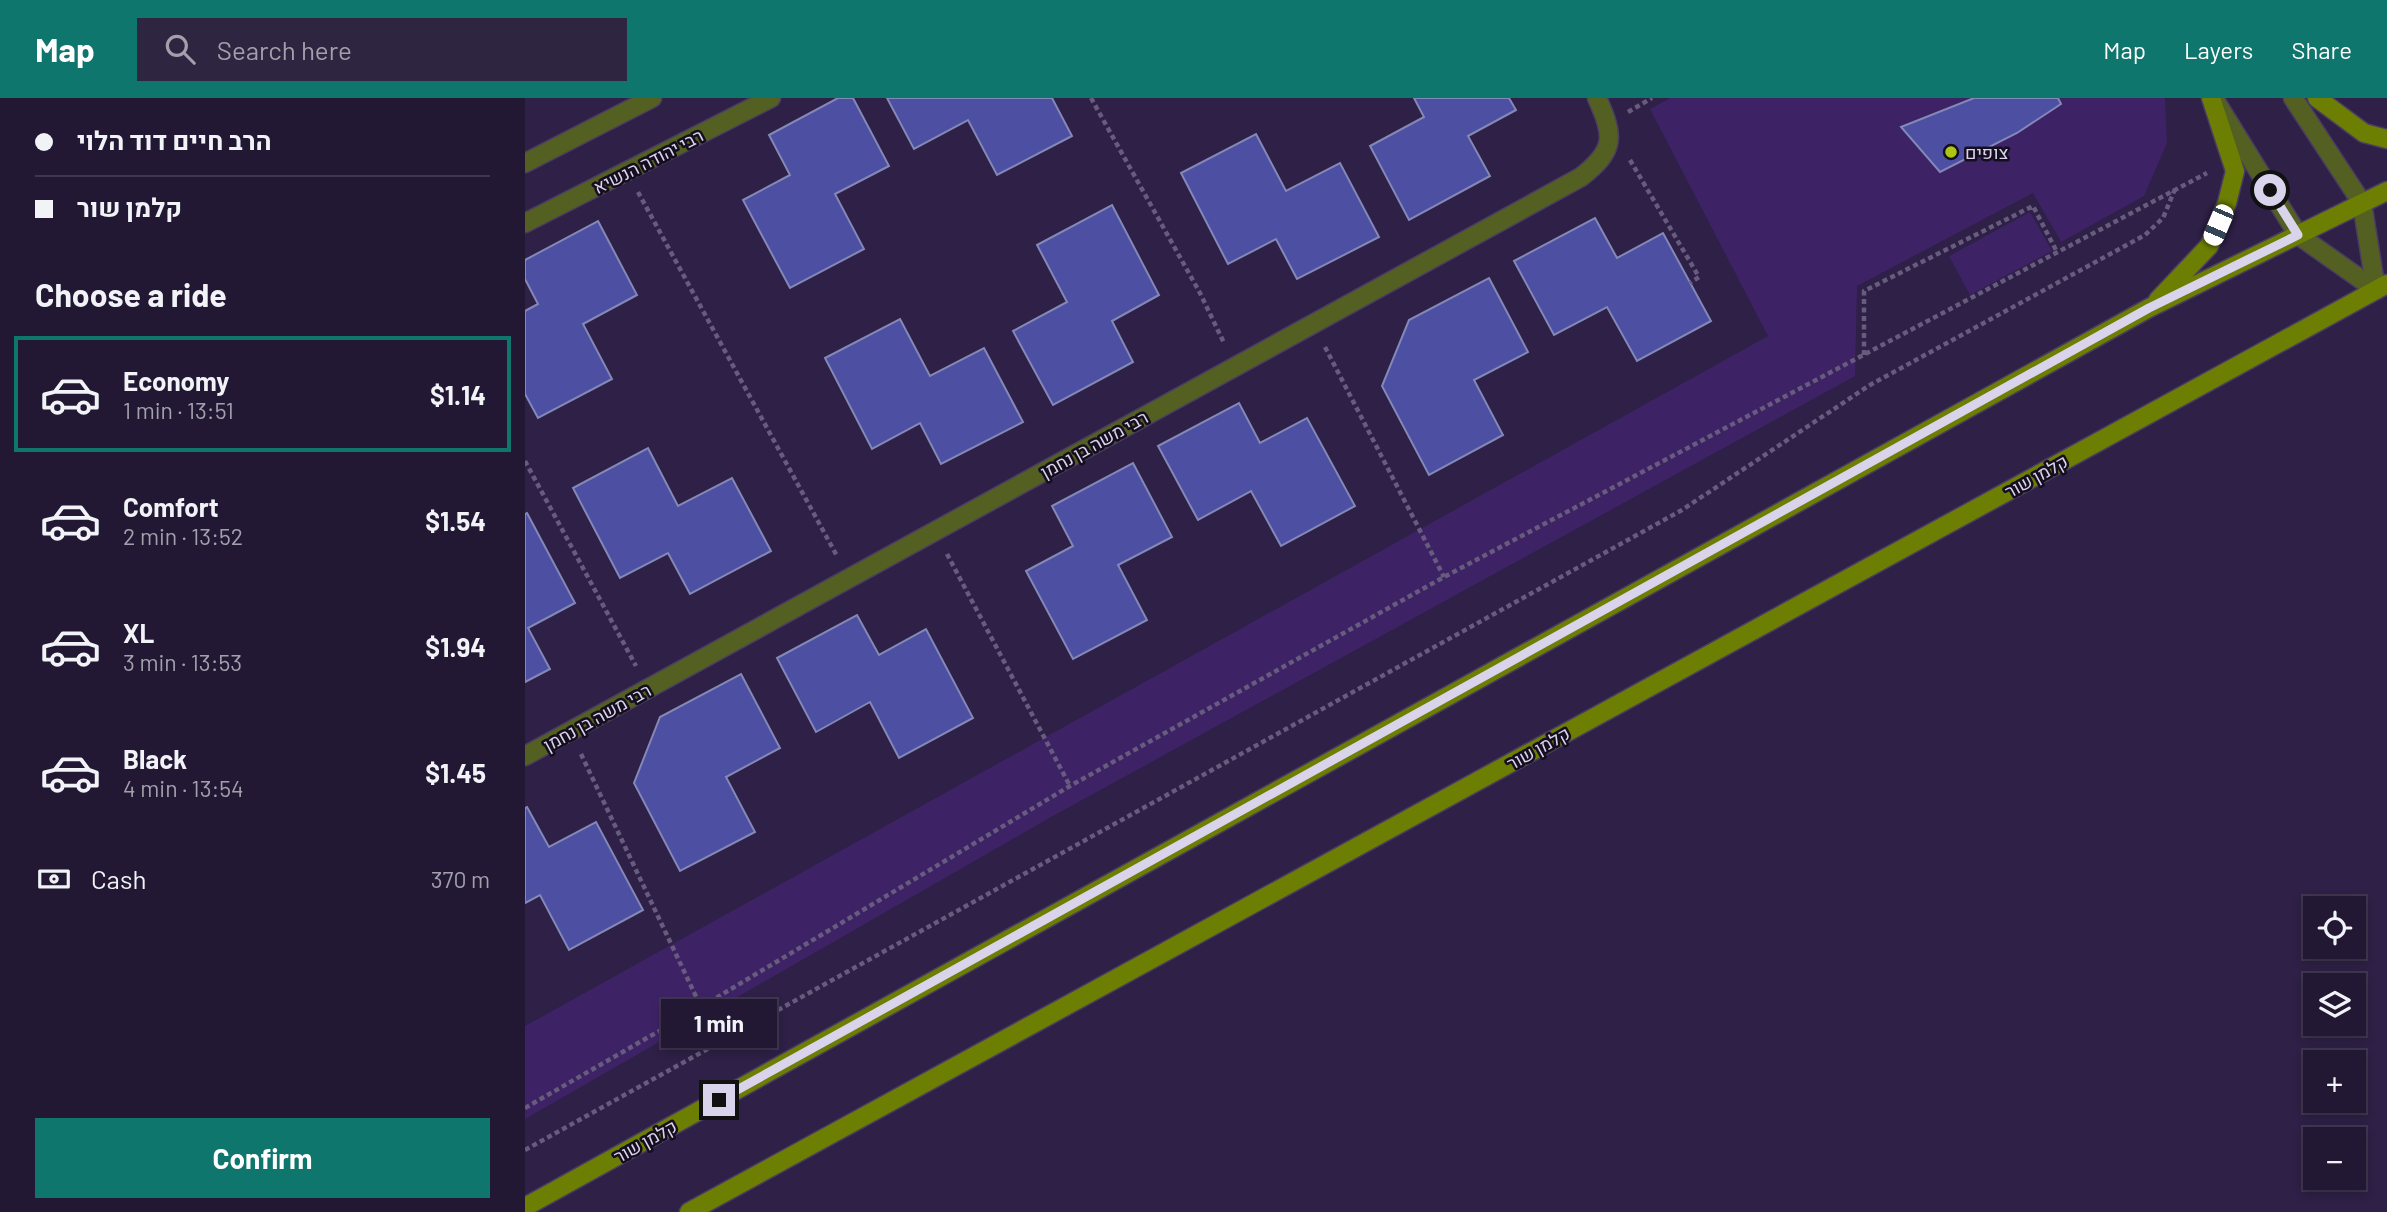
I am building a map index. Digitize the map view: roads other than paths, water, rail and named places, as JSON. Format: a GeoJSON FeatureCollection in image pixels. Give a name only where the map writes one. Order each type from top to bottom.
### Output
{"type":"FeatureCollection","features":[{"type":"Feature","properties":{"kind":"main road"},"geometry":{"type":"LineString","coordinates":[[2149,308],[2209,246],[2227,204],[2235,171],[2213,98]]}},
{"type":"Feature","properties":{"kind":"main road"},"geometry":{"type":"LineString","coordinates":[[2317,98],[2364,133],[2387,139]]}},
{"type":"Feature","properties":{"kind":"main road","name":"קלמן שור"},"geometry":{"type":"LineString","coordinates":[[525,1207],[2149,308],[2387,191]]}},
{"type":"Feature","properties":{"kind":"main road","name":"קלמן שור"},"geometry":{"type":"LineString","coordinates":[[689,1212],[2381,287]]}},
{"type":"Feature","properties":{"kind":"street"},"geometry":{"type":"LineString","coordinates":[[525,163],[652,98]]}},
{"type":"Feature","properties":{"kind":"street","name":"רבי יהודה הנשיא"},"geometry":{"type":"LineString","coordinates":[[525,223],[771,98]]}},
{"type":"Feature","properties":{"kind":"street","name":"רבי משה בן נחמן"},"geometry":{"type":"LineString","coordinates":[[525,756],[1581,177],[1605,154],[1610,140],[1609,123],[1597,98]]}},
{"type":"Feature","properties":{"kind":"street"},"geometry":{"type":"LineString","coordinates":[[2213,98],[2298,235],[2381,287]]}},
{"type":"Feature","properties":{"kind":"street"},"geometry":{"type":"LineString","coordinates":[[2293,98],[2362,203],[2381,287]]}},
{"type":"Feature","properties":{"kind":"place","name":"צופים"},"geometry":{"type":"Point","coordinates":[1951,152]}}]}
